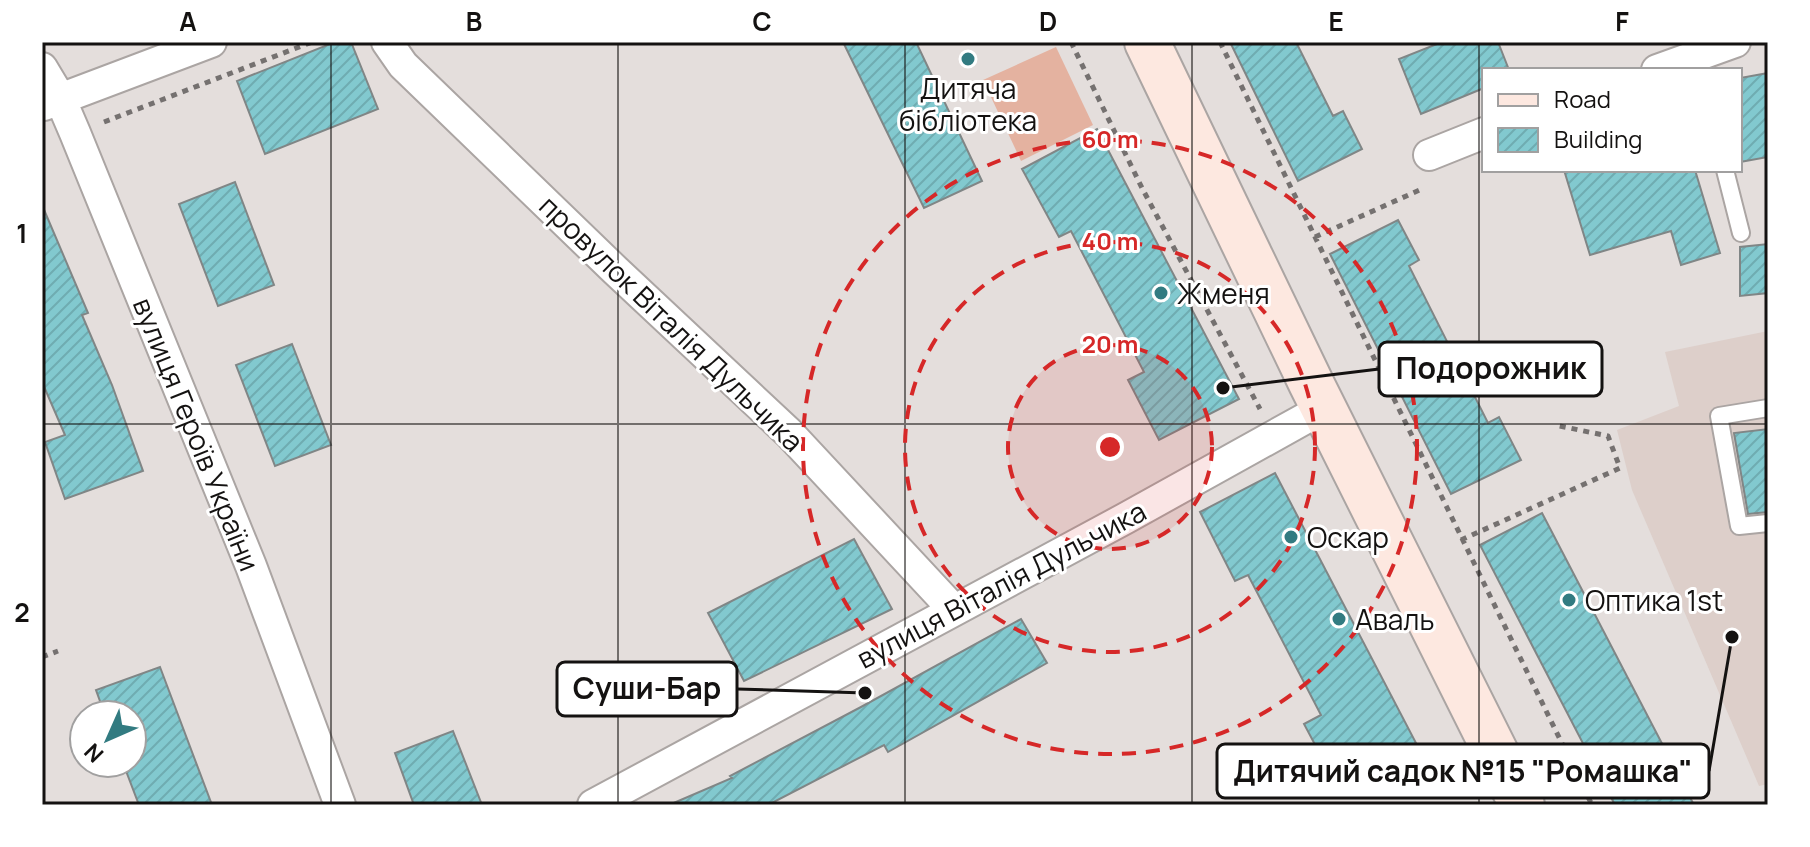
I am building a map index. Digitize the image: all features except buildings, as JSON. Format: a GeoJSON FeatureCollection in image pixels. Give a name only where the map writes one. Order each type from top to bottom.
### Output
{"type":"FeatureCollection","features":[{"type":"Feature","properties":{"kind":"street"},"geometry":{"type":"LineString","coordinates":[[51,102],[211,42]]}},
{"type":"Feature","properties":{"kind":"street","name":"провулок Віталія Дульчика"},"geometry":{"type":"LineString","coordinates":[[387,42],[403,65],[425,87],[789,433],[953,609]]}},
{"type":"Feature","properties":{"kind":"street"},"geometry":{"type":"LineString","coordinates":[[1147,42],[1324,408],[1522,805]]}},
{"type":"Feature","properties":{"kind":"street"},"geometry":{"type":"LineString","coordinates":[[1669,68],[1698,63],[1735,42]]}},
{"type":"Feature","properties":{"kind":"street","name":"вулиця Героїв України"},"geometry":{"type":"LineString","coordinates":[[42,68],[51,102],[75,133],[251,566],[340,805]]}},
{"type":"Feature","properties":{"kind":"street"},"geometry":{"type":"LineString","coordinates":[[1429,155],[1482,134]]}},
{"type":"Feature","properties":{"kind":"street","name":"вулиця Віталія Дульчика"},"geometry":{"type":"LineString","coordinates":[[593,805],[1324,408]]}},
{"type":"Feature","properties":{"kind":"lane"},"geometry":{"type":"LineString","coordinates":[[1726,172],[1741,233]]}},
{"type":"Feature","properties":{"kind":"lane"},"geometry":{"type":"LineString","coordinates":[[1768,408],[1719,416],[1739,526],[1768,523]]}},
{"type":"Feature","properties":{"kind":"path"},"geometry":{"type":"LineString","coordinates":[[75,133],[312,42]]}},
{"type":"Feature","properties":{"kind":"path"},"geometry":{"type":"LineString","coordinates":[[1071,42],[1142,188],[1260,410]]}},
{"type":"Feature","properties":{"kind":"path"},"geometry":{"type":"LineString","coordinates":[[1220,42],[1592,805]]}},
{"type":"Feature","properties":{"kind":"path"},"geometry":{"type":"LineString","coordinates":[[1315,237],[1429,185]]}},
{"type":"Feature","properties":{"kind":"path"},"geometry":{"type":"LineString","coordinates":[[1461,540],[1620,468],[1608,436],[1555,425]]}},
{"type":"Feature","properties":{"kind":"path"},"geometry":{"type":"LineString","coordinates":[[42,657],[58,651]]}},
{"type":"Feature","properties":{"kind":"shaded area"},"geometry":{"type":"Polygon","coordinates":[[[1056,47],[1093,125],[1021,161],[983,80],[1056,47]]]}},
{"type":"Feature","properties":{"kind":"shaded area"},"geometry":{"type":"Polygon","coordinates":[[[1768,331],[1768,784],[1759,786],[1632,490],[1617,430],[1679,406],[1665,352],[1768,331]]]}},
{"type":"Feature","properties":{"kind":"place","name":"Дитяча бібліотека"},"geometry":{"type":"Point","coordinates":[968,59]}},
{"type":"Feature","properties":{"kind":"place","name":"Жменя"},"geometry":{"type":"Point","coordinates":[1161,293]}},
{"type":"Feature","properties":{"kind":"place","name":"Подорожник"},"geometry":{"type":"Point","coordinates":[1223,388]}},
{"type":"Feature","properties":{"kind":"place","name":"Оскар"},"geometry":{"type":"Point","coordinates":[1291,537]}},
{"type":"Feature","properties":{"kind":"place","name":"Оптика 1st"},"geometry":{"type":"Point","coordinates":[1569,600]}},
{"type":"Feature","properties":{"kind":"place","name":"Аваль"},"geometry":{"type":"Point","coordinates":[1339,619]}},
{"type":"Feature","properties":{"kind":"place","name":"Дитячий садок №15 \"Ромашка\""},"geometry":{"type":"Point","coordinates":[1732,637]}},
{"type":"Feature","properties":{"kind":"place","name":"Суши-Бар"},"geometry":{"type":"Point","coordinates":[865,693]}}]}
